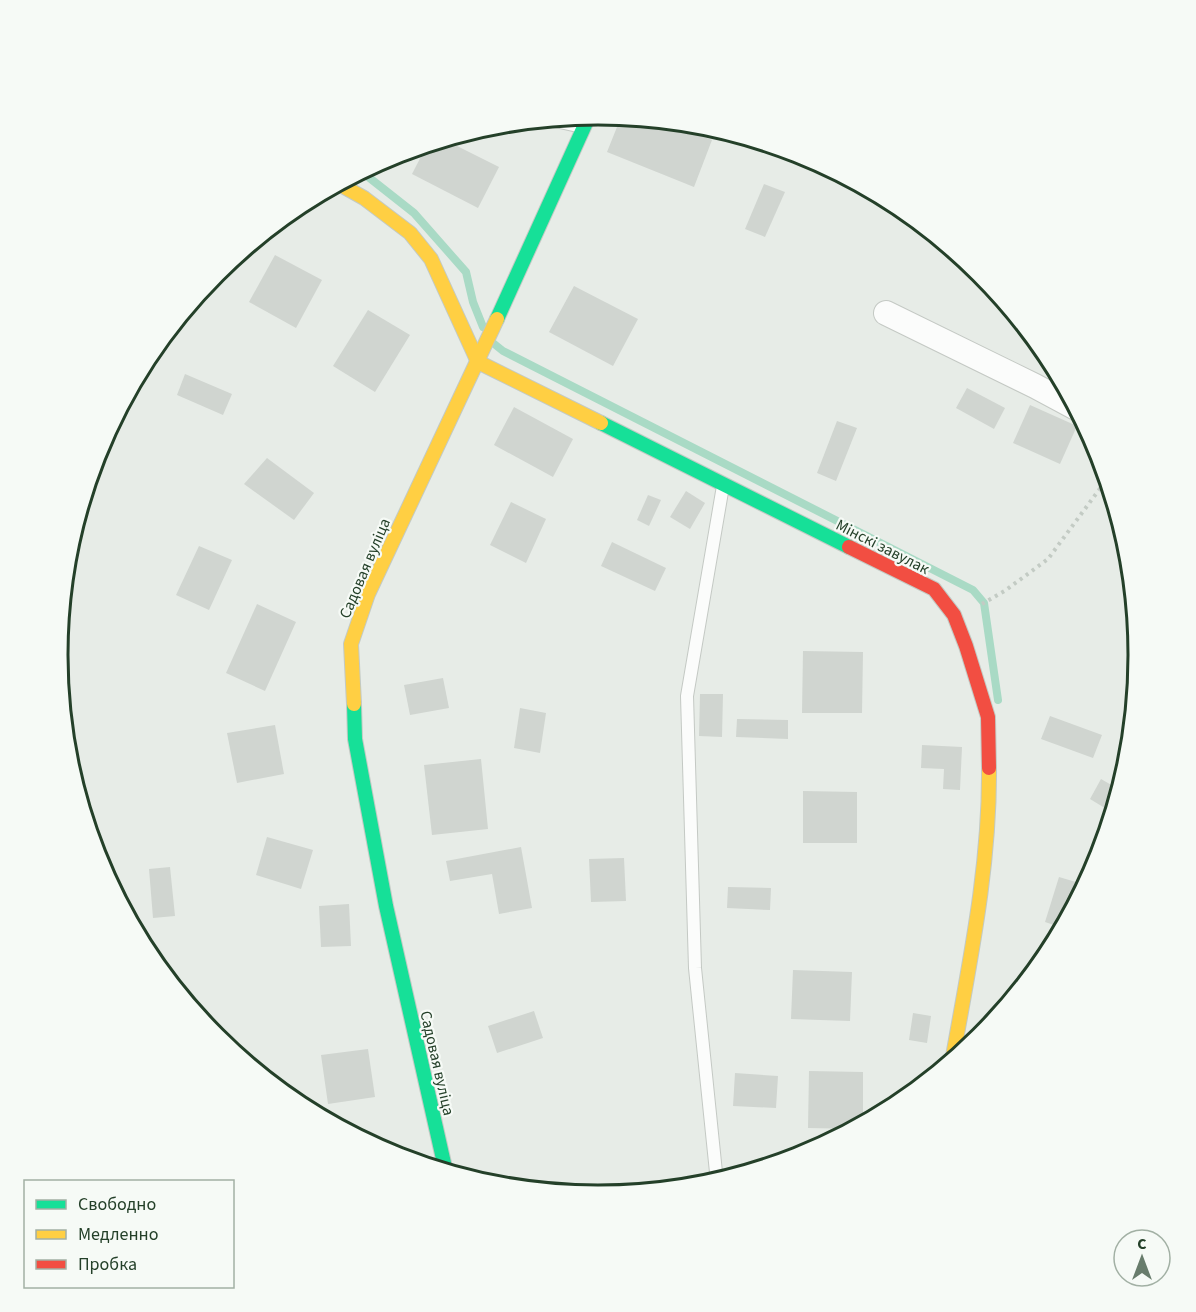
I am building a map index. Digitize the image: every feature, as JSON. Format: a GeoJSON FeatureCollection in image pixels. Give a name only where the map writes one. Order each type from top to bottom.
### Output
{"type":"FeatureCollection","features":[{"type":"Feature","properties":{"kind":"street","name":"Садовая вуліца"},"geometry":{"type":"LineString","coordinates":[[444,1163],[386,906],[355,739],[351,644],[368,594],[478,362],[584,126]]}},
{"type":"Feature","properties":{"kind":"street"},"geometry":{"type":"LineString","coordinates":[[348,189],[364,198],[410,233],[430,260],[478,362]]}},
{"type":"Feature","properties":{"kind":"street"},"geometry":{"type":"LineString","coordinates":[[886,313],[1063,401]]}},
{"type":"Feature","properties":{"kind":"street","name":"Мінскі завулак"},"geometry":{"type":"LineString","coordinates":[[478,362],[934,589],[954,615],[988,717],[989,798],[979,915],[954,1049]]}},
{"type":"Feature","properties":{"kind":"lane"},"geometry":{"type":"LineString","coordinates":[[716,1172],[695,968],[687,696],[723,485]]}},
{"type":"Feature","properties":{"kind":"path"},"geometry":{"type":"LineString","coordinates":[[954,615],[984,603],[1048,559],[1101,487]]}},
{"type":"Feature","properties":{"kind":"building"},"geometry":{"type":"Polygon","coordinates":[[[617,126],[667,130],[712,140],[694,187],[607,152],[617,126]]]}},
{"type":"Feature","properties":{"kind":"building"},"geometry":{"type":"Polygon","coordinates":[[[456,145],[499,167],[478,208],[412,174],[421,156],[456,145]]]}},
{"type":"Feature","properties":{"kind":"building"},"geometry":{"type":"Polygon","coordinates":[[[764,184],[785,192],[765,237],[745,229],[764,184]]]}},
{"type":"Feature","properties":{"kind":"building"},"geometry":{"type":"Polygon","coordinates":[[[275,255],[322,280],[296,328],[249,302],[275,255]]]}},
{"type":"Feature","properties":{"kind":"building"},"geometry":{"type":"Polygon","coordinates":[[[574,286],[638,319],[613,366],[549,332],[574,286]]]}},
{"type":"Feature","properties":{"kind":"building"},"geometry":{"type":"Polygon","coordinates":[[[368,310],[410,335],[375,392],[333,366],[368,310]]]}},
{"type":"Feature","properties":{"kind":"building"},"geometry":{"type":"Polygon","coordinates":[[[185,374],[232,394],[223,415],[177,395],[185,374]]]}},
{"type":"Feature","properties":{"kind":"building"},"geometry":{"type":"Polygon","coordinates":[[[967,388],[1005,408],[994,429],[956,408],[967,388]]]}},
{"type":"Feature","properties":{"kind":"building"},"geometry":{"type":"Polygon","coordinates":[[[1030,405],[1077,427],[1060,464],[1013,443],[1030,405]]]}},
{"type":"Feature","properties":{"kind":"building"},"geometry":{"type":"Polygon","coordinates":[[[514,407],[573,439],[553,477],[494,445],[514,407]]]}},
{"type":"Feature","properties":{"kind":"building"},"geometry":{"type":"Polygon","coordinates":[[[837,421],[857,428],[836,481],[817,473],[837,421]]]}},
{"type":"Feature","properties":{"kind":"building"},"geometry":{"type":"Polygon","coordinates":[[[267,458],[314,493],[294,520],[244,484],[267,458]]]}},
{"type":"Feature","properties":{"kind":"building"},"geometry":{"type":"Polygon","coordinates":[[[686,491],[705,503],[690,529],[670,517],[686,491]]]}},
{"type":"Feature","properties":{"kind":"building"},"geometry":{"type":"Polygon","coordinates":[[[648,495],[661,500],[649,526],[637,520],[648,495]]]}},
{"type":"Feature","properties":{"kind":"building"},"geometry":{"type":"Polygon","coordinates":[[[511,502],[546,519],[526,563],[490,545],[511,502]]]}},
{"type":"Feature","properties":{"kind":"building"},"geometry":{"type":"Polygon","coordinates":[[[612,542],[666,568],[655,591],[601,566],[612,542]]]}},
{"type":"Feature","properties":{"kind":"building"},"geometry":{"type":"Polygon","coordinates":[[[199,546],[232,560],[209,610],[176,595],[199,546]]]}},
{"type":"Feature","properties":{"kind":"building"},"geometry":{"type":"Polygon","coordinates":[[[257,604],[296,622],[265,691],[226,673],[257,604]]]}},
{"type":"Feature","properties":{"kind":"building"},"geometry":{"type":"Polygon","coordinates":[[[803,651],[863,652],[862,713],[802,713],[803,651]]]}},
{"type":"Feature","properties":{"kind":"building"},"geometry":{"type":"Polygon","coordinates":[[[443,678],[449,708],[410,715],[404,685],[443,678]]]}},
{"type":"Feature","properties":{"kind":"building"},"geometry":{"type":"Polygon","coordinates":[[[700,694],[723,694],[722,737],[699,736],[700,694]]]}},
{"type":"Feature","properties":{"kind":"building"},"geometry":{"type":"Polygon","coordinates":[[[520,708],[546,713],[540,753],[514,748],[520,708]]]}},
{"type":"Feature","properties":{"kind":"building"},"geometry":{"type":"Polygon","coordinates":[[[1050,716],[1102,735],[1093,758],[1041,739],[1050,716]]]}},
{"type":"Feature","properties":{"kind":"building"},"geometry":{"type":"Polygon","coordinates":[[[737,719],[788,720],[788,739],[736,737],[737,719]]]}},
{"type":"Feature","properties":{"kind":"building"},"geometry":{"type":"Polygon","coordinates":[[[275,725],[284,774],[237,783],[227,733],[275,725]]]}},
{"type":"Feature","properties":{"kind":"building"},"geometry":{"type":"Polygon","coordinates":[[[922,745],[962,747],[960,790],[943,789],[944,769],[921,768],[922,745]]]}},
{"type":"Feature","properties":{"kind":"building"},"geometry":{"type":"Polygon","coordinates":[[[481,759],[488,829],[432,835],[424,765],[481,759]]]}},
{"type":"Feature","properties":{"kind":"building"},"geometry":{"type":"Polygon","coordinates":[[[1101,779],[1112,785],[1105,808],[1090,799],[1101,779]]]}},
{"type":"Feature","properties":{"kind":"building"},"geometry":{"type":"Polygon","coordinates":[[[803,791],[857,792],[857,843],[803,843],[803,791]]]}},
{"type":"Feature","properties":{"kind":"building"},"geometry":{"type":"Polygon","coordinates":[[[267,837],[313,850],[301,889],[256,875],[267,837]]]}},
{"type":"Feature","properties":{"kind":"building"},"geometry":{"type":"Polygon","coordinates":[[[521,847],[532,908],[499,914],[492,874],[450,881],[446,861],[521,847]]]}},
{"type":"Feature","properties":{"kind":"building"},"geometry":{"type":"Polygon","coordinates":[[[624,858],[626,901],[591,902],[589,859],[624,858]]]}},
{"type":"Feature","properties":{"kind":"building"},"geometry":{"type":"Polygon","coordinates":[[[170,867],[175,916],[153,918],[149,869],[170,867]]]}},
{"type":"Feature","properties":{"kind":"building"},"geometry":{"type":"Polygon","coordinates":[[[1059,877],[1078,883],[1054,925],[1045,922],[1059,877]]]}},
{"type":"Feature","properties":{"kind":"building"},"geometry":{"type":"Polygon","coordinates":[[[728,887],[771,888],[770,910],[727,908],[728,887]]]}},
{"type":"Feature","properties":{"kind":"building"},"geometry":{"type":"Polygon","coordinates":[[[349,904],[351,946],[321,947],[319,906],[349,904]]]}},
{"type":"Feature","properties":{"kind":"building"},"geometry":{"type":"Polygon","coordinates":[[[793,970],[852,972],[850,1021],[791,1019],[793,970]]]}},
{"type":"Feature","properties":{"kind":"building"},"geometry":{"type":"Polygon","coordinates":[[[534,1011],[543,1038],[497,1053],[488,1026],[534,1011]]]}},
{"type":"Feature","properties":{"kind":"building"},"geometry":{"type":"Polygon","coordinates":[[[913,1013],[931,1016],[927,1043],[909,1040],[913,1013]]]}},
{"type":"Feature","properties":{"kind":"building"},"geometry":{"type":"Polygon","coordinates":[[[368,1049],[375,1097],[328,1104],[321,1055],[368,1049]]]}},
{"type":"Feature","properties":{"kind":"building"},"geometry":{"type":"Polygon","coordinates":[[[809,1071],[863,1072],[863,1115],[839,1129],[808,1128],[809,1071]]]}},
{"type":"Feature","properties":{"kind":"building"},"geometry":{"type":"Polygon","coordinates":[[[735,1073],[778,1076],[776,1108],[733,1106],[735,1073]]]}},
{"type":"Feature","properties":{"kind":"waterway"},"geometry":{"type":"LineString","coordinates":[[369,177],[414,213],[466,272],[473,302],[483,327]]}},
{"type":"Feature","properties":{"kind":"waterway"},"geometry":{"type":"LineString","coordinates":[[493,343],[503,351],[973,590],[984,603],[998,700]]}},
{"type":"Feature","properties":{"kind":"traffic: fast"},"geometry":{"type":"LineString","coordinates":[[497,319],[585,126]]}},
{"type":"Feature","properties":{"kind":"traffic: fast"},"geometry":{"type":"LineString","coordinates":[[601,423],[849,547]]}},
{"type":"Feature","properties":{"kind":"traffic: fast"},"geometry":{"type":"LineString","coordinates":[[354,704],[355,739],[386,906],[444,1163]]}},
{"type":"Feature","properties":{"kind":"traffic: slow"},"geometry":{"type":"LineString","coordinates":[[348,189],[364,198],[410,233],[431,259],[478,362],[601,423]]}},
{"type":"Feature","properties":{"kind":"traffic: slow"},"geometry":{"type":"LineString","coordinates":[[354,704],[351,644],[368,594],[497,319]]}},
{"type":"Feature","properties":{"kind":"traffic: slow"},"geometry":{"type":"LineString","coordinates":[[954,1049],[982,879],[989,768]]}},
{"type":"Feature","properties":{"kind":"traffic: jam"},"geometry":{"type":"LineString","coordinates":[[849,547],[934,589],[954,615],[988,717],[989,768]]}}]}
